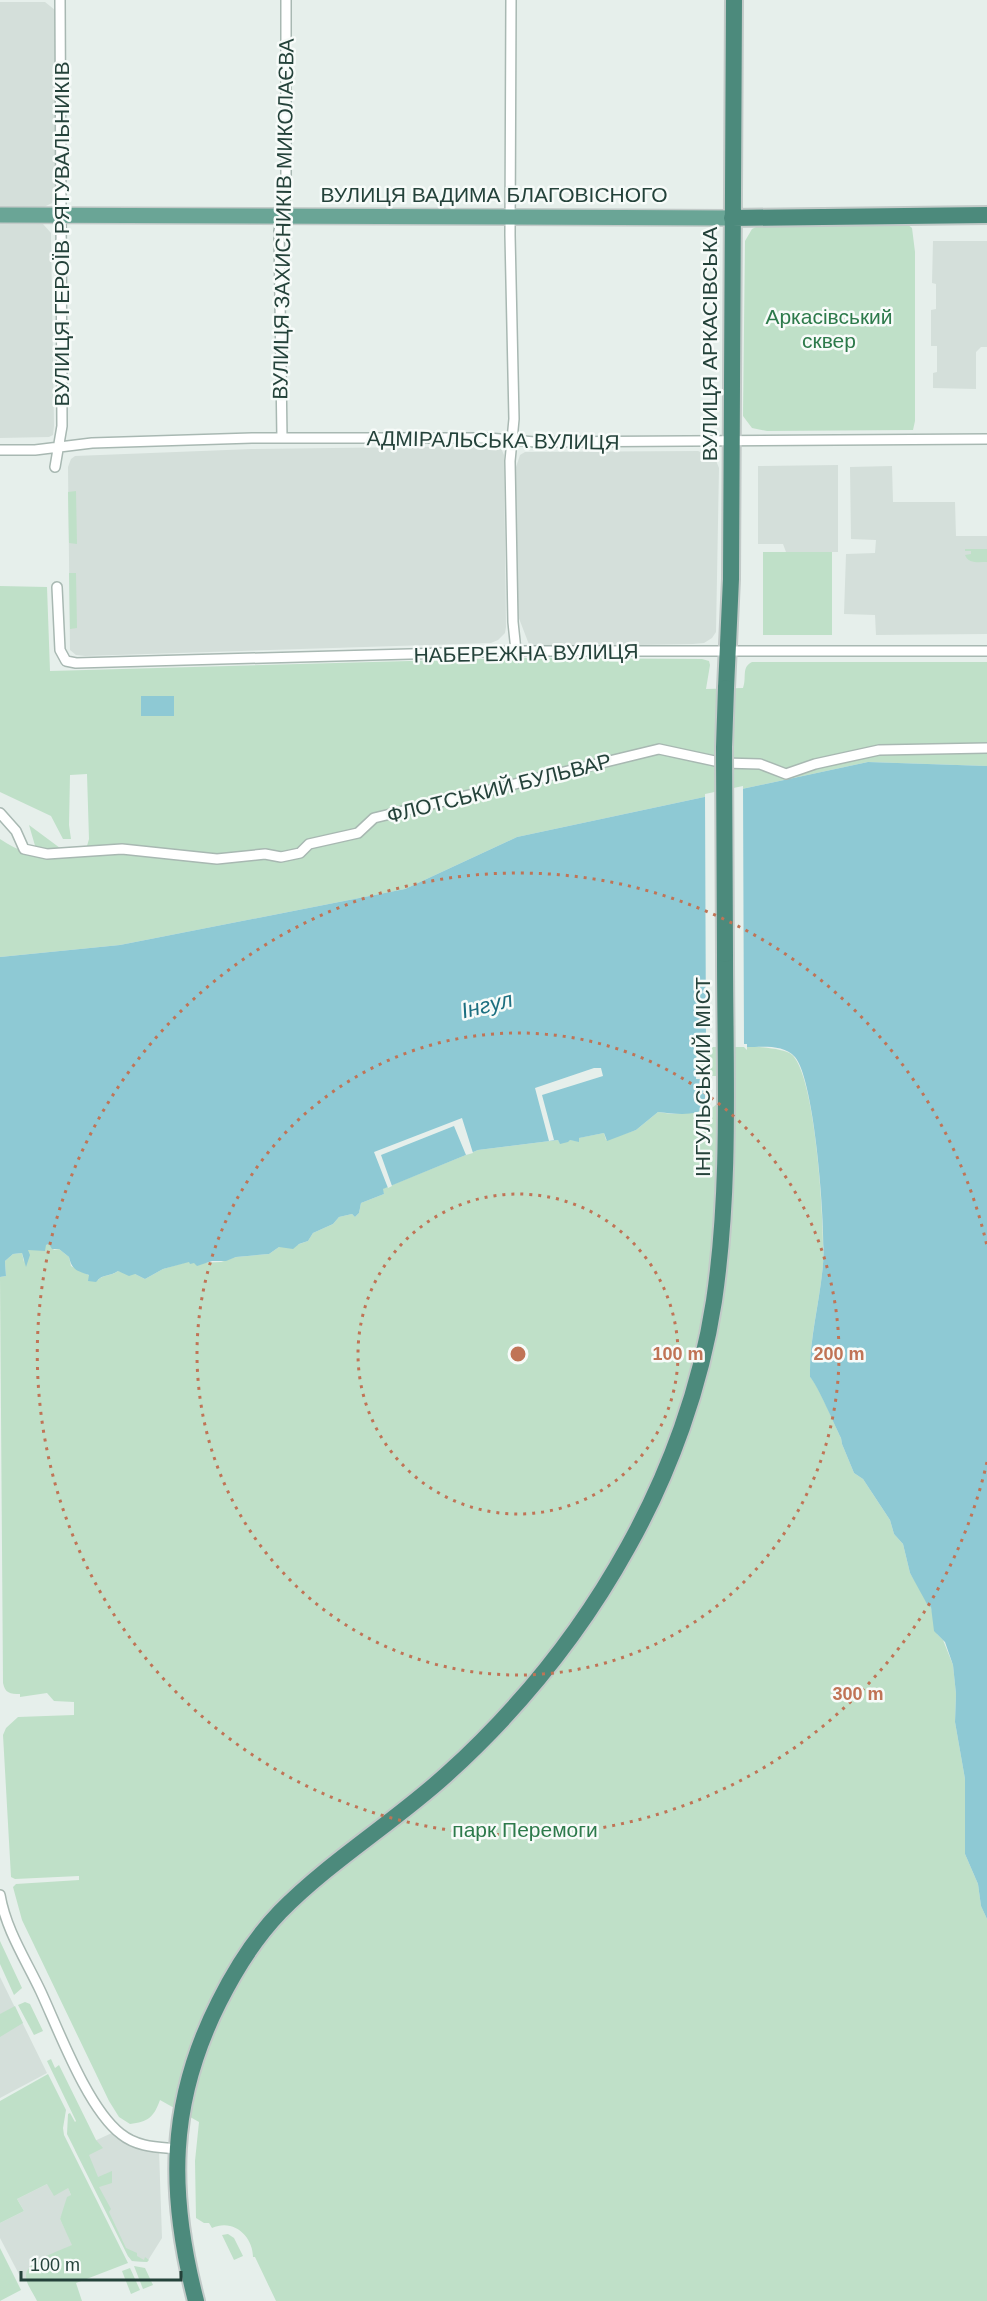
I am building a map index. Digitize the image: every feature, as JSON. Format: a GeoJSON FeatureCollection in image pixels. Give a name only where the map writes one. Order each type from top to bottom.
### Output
{"type":"FeatureCollection","features":[{"type":"Feature","properties":{"kind":"highway","name":"ВУЛИЦЯ АРКАСІВСЬКА"},"geometry":{"type":"LineString","coordinates":[[726,688],[731,579],[734,0]]}},
{"type":"Feature","properties":{"kind":"highway","name":"ВУЛИЦЯ ВАДИМА БЛАГОВІСНОГО"},"geometry":{"type":"LineString","coordinates":[[732,218],[987,215]]}},
{"type":"Feature","properties":{"kind":"highway","name":"ІНГУЛЬСЬКИЙ МІСТ"},"geometry":{"type":"LineString","coordinates":[[196,2301],[180,2229],[177,2149],[185,2096],[199,2047],[229,1983],[265,1929],[289,1903],[458,1765],[516,1706],[546,1671],[578,1629],[630,1544],[679,1436],[713,1305],[722,1231],[725,1166],[724,747],[726,688]]}},
{"type":"Feature","properties":{"kind":"main road","name":"ВУЛИЦЯ ВАДИМА БЛАГОВІСНОГО"},"geometry":{"type":"LineString","coordinates":[[0,215],[732,218]]}},
{"type":"Feature","properties":{"kind":"street","name":"ВУЛИЦЯ ГЕРОЇВ РЯТУВАЛЬНИКІВ"},"geometry":{"type":"LineString","coordinates":[[56,467],[62,426],[60,0]]}},
{"type":"Feature","properties":{"kind":"street","name":"ВУЛИЦЯ ЗАХИСНИКІВ МИКОЛАЄВА"},"geometry":{"type":"LineString","coordinates":[[282,438],[279,231],[280,216],[286,195],[286,0]]}},
{"type":"Feature","properties":{"kind":"street"},"geometry":{"type":"LineString","coordinates":[[511,0],[510,218],[514,419],[511,441],[513,622],[516,651]]}},
{"type":"Feature","properties":{"kind":"street","name":"АДМІРАЛЬСЬКА ВУЛИЦЯ"},"geometry":{"type":"LineString","coordinates":[[0,450],[35,450],[92,443],[282,438],[488,438],[511,441],[987,439]]}},
{"type":"Feature","properties":{"kind":"street","name":"НАБЕРЕЖНА ВУЛИЦЯ"},"geometry":{"type":"LineString","coordinates":[[57,587],[60,650],[66,661],[80,663],[516,651],[987,651]]}},
{"type":"Feature","properties":{"kind":"street","name":"ФЛОТСЬКИЙ БУЛЬВАР"},"geometry":{"type":"LineString","coordinates":[[0,813],[16,831],[24,849],[36,853],[122,849],[217,860],[266,854],[281,856],[300,853],[309,844],[358,833],[374,818],[659,749],[724,762],[760,764],[786,774],[815,764],[879,750],[987,748]]}},
{"type":"Feature","properties":{"kind":"street"},"geometry":{"type":"LineString","coordinates":[[0,1895],[10,1929],[95,2103],[120,2134],[133,2142],[145,2146],[177,2149]]}},
{"type":"Feature","properties":{"kind":"shaded area"},"geometry":{"type":"Polygon","coordinates":[[[0,2],[45,2],[55,10],[55,195],[52,203],[44,207],[0,207],[0,2]]]}},
{"type":"Feature","properties":{"kind":"shaded area"},"geometry":{"type":"Polygon","coordinates":[[[0,224],[43,224],[51,233],[54,426],[53,435],[49,437],[0,438],[0,224]]]}},
{"type":"Feature","properties":{"kind":"shaded area"},"geometry":{"type":"Polygon","coordinates":[[[933,241],[987,241],[987,347],[981,347],[976,352],[976,389],[933,388],[933,373],[937,372],[937,346],[931,346],[931,310],[936,309],[936,284],[932,283],[933,241]]]}},
{"type":"Feature","properties":{"kind":"shaded area"},"geometry":{"type":"Polygon","coordinates":[[[492,446],[501,448],[504,455],[506,627],[505,633],[498,640],[491,643],[85,656],[76,655],[70,650],[68,467],[75,456],[252,449],[492,446]]]}},
{"type":"Feature","properties":{"kind":"shaded area"},"geometry":{"type":"Polygon","coordinates":[[[698,451],[715,458],[719,468],[716,632],[712,638],[704,643],[693,644],[530,647],[515,608],[516,467],[520,455],[525,452],[698,451]]]}},
{"type":"Feature","properties":{"kind":"shaded area"},"geometry":{"type":"Polygon","coordinates":[[[838,465],[838,552],[786,552],[783,544],[758,544],[758,466],[838,465]]]}},
{"type":"Feature","properties":{"kind":"shaded area"},"geometry":{"type":"Polygon","coordinates":[[[892,466],[893,502],[955,502],[956,536],[987,536],[987,634],[876,635],[875,615],[844,614],[846,554],[875,553],[876,540],[851,539],[850,467],[892,466]]]}},
{"type":"Feature","properties":{"kind":"shaded area"},"geometry":{"type":"Polygon","coordinates":[[[0,1977],[47,2073],[0,2098],[0,1977]]]}},
{"type":"Feature","properties":{"kind":"shaded area"},"geometry":{"type":"Polygon","coordinates":[[[114,2132],[159,2150],[162,2238],[147,2262],[132,2261],[128,2256],[75,2150],[114,2132]]]}},
{"type":"Feature","properties":{"kind":"shaded area"},"geometry":{"type":"Polygon","coordinates":[[[47,2184],[68,2188],[71,2195],[60,2219],[73,2245],[30,2266],[26,2279],[22,2280],[0,2238],[0,2223],[24,2211],[17,2199],[47,2184]]]}},
{"type":"Feature","properties":{"kind":"green space","name":"Аркасівський сквер"},"geometry":{"type":"Polygon","coordinates":[[[907,224],[912,228],[915,252],[915,421],[913,430],[767,431],[752,428],[743,416],[745,241],[752,229],[758,226],[907,224]]]}},
{"type":"Feature","properties":{"kind":"green space"},"geometry":{"type":"Polygon","coordinates":[[[76,491],[77,544],[69,543],[68,492],[76,491]]]}},
{"type":"Feature","properties":{"kind":"green space"},"geometry":{"type":"Polygon","coordinates":[[[965,549],[987,549],[987,562],[969,560],[965,555],[971,554],[971,551],[965,551],[965,549]]]}},
{"type":"Feature","properties":{"kind":"green space"},"geometry":{"type":"Polygon","coordinates":[[[763,552],[832,552],[832,635],[763,635],[763,552]]]}},
{"type":"Feature","properties":{"kind":"green space"},"geometry":{"type":"Polygon","coordinates":[[[69,573],[76,573],[77,628],[70,629],[69,573]]]}},
{"type":"Feature","properties":{"kind":"green space"},"geometry":{"type":"Polygon","coordinates":[[[0,586],[47,587],[50,671],[520,658],[702,659],[709,661],[710,665],[706,689],[743,688],[745,670],[752,662],[987,662],[987,766],[868,762],[517,837],[405,889],[120,945],[0,957],[0,839],[31,854],[62,857],[85,853],[89,839],[87,774],[70,775],[71,839],[63,839],[51,816],[0,792],[0,586]]]}},
{"type":"Feature","properties":{"kind":"green space"},"geometry":{"type":"Polygon","coordinates":[[[29,825],[60,848],[36,849],[29,825]]]}},
{"type":"Feature","properties":{"kind":"green space","name":"парк Перемоги"},"geometry":{"type":"Polygon","coordinates":[[[697,1044],[761,1047],[784,1051],[791,1054],[800,1067],[813,1119],[823,1246],[822,1278],[811,1348],[810,1377],[841,1438],[854,1473],[863,1479],[890,1520],[894,1534],[903,1544],[910,1573],[931,1607],[937,1634],[943,1640],[953,1665],[956,1694],[955,1722],[965,1779],[965,1854],[978,1884],[981,1906],[987,1919],[987,2301],[276,2301],[253,2257],[246,2236],[241,2231],[228,2226],[212,2228],[209,2223],[196,2218],[195,2161],[199,2122],[160,2100],[153,2115],[146,2120],[130,2124],[119,2117],[109,2101],[22,1920],[13,1887],[16,1884],[79,1880],[79,1876],[15,1879],[11,1877],[3,1735],[6,1728],[18,1717],[74,1715],[74,1702],[54,1701],[47,1693],[20,1697],[20,1694],[7,1691],[3,1683],[0,1277],[6,1276],[5,1261],[13,1254],[22,1253],[24,1262],[28,1250],[49,1244],[54,1250],[59,1249],[69,1257],[71,1266],[98,1280],[118,1271],[135,1274],[145,1279],[163,1269],[190,1261],[196,1263],[221,1262],[236,1257],[269,1254],[279,1247],[291,1247],[308,1241],[313,1233],[333,1224],[339,1217],[352,1214],[355,1217],[359,1213],[361,1203],[384,1194],[382,1189],[478,1150],[558,1140],[560,1143],[570,1140],[579,1141],[578,1138],[604,1133],[606,1140],[636,1130],[658,1112],[672,1114],[703,1111],[696,1079],[697,1044]]]}},
{"type":"Feature","properties":{"kind":"green space"},"geometry":{"type":"Polygon","coordinates":[[[0,1941],[22,1988],[14,1995],[0,1964],[0,1941]]]}},
{"type":"Feature","properties":{"kind":"green space"},"geometry":{"type":"Polygon","coordinates":[[[25,2002],[30,2004],[43,2031],[34,2035],[18,2005],[25,2002]]]}},
{"type":"Feature","properties":{"kind":"green space"},"geometry":{"type":"Polygon","coordinates":[[[15,2006],[23,2023],[0,2037],[0,2014],[15,2006]]]}},
{"type":"Feature","properties":{"kind":"green space"},"geometry":{"type":"Polygon","coordinates":[[[51,2059],[55,2068],[59,2065],[96,2140],[103,2148],[89,2155],[98,2177],[112,2171],[112,2183],[99,2187],[111,2209],[109,2212],[126,2248],[137,2253],[137,2256],[144,2260],[145,2257],[149,2260],[147,2262],[132,2261],[128,2256],[67,2134],[68,2114],[70,2113],[76,2121],[47,2061],[51,2059]]]}},
{"type":"Feature","properties":{"kind":"green space"},"geometry":{"type":"Polygon","coordinates":[[[48,2074],[66,2110],[64,2135],[128,2263],[76,2283],[82,2301],[37,2301],[26,2278],[28,2270],[38,2261],[72,2245],[60,2219],[67,2197],[71,2195],[68,2188],[54,2196],[47,2184],[17,2199],[24,2211],[0,2223],[0,2101],[48,2074]]]}},
{"type":"Feature","properties":{"kind":"green space"},"geometry":{"type":"Polygon","coordinates":[[[228,2234],[234,2238],[243,2256],[234,2260],[222,2235],[228,2234]]]}},
{"type":"Feature","properties":{"kind":"green space"},"geometry":{"type":"Polygon","coordinates":[[[0,2248],[21,2290],[0,2301],[0,2248]]]}},
{"type":"Feature","properties":{"kind":"green space"},"geometry":{"type":"Polygon","coordinates":[[[134,2266],[145,2268],[153,2285],[143,2289],[134,2266]]]}},
{"type":"Feature","properties":{"kind":"green space"},"geometry":{"type":"Polygon","coordinates":[[[130,2268],[140,2290],[131,2294],[122,2271],[130,2268]]]}},
{"type":"Feature","properties":{"kind":"water"},"geometry":{"type":"Polygon","coordinates":[[[141,696],[174,696],[174,716],[141,716],[141,696]]]}},
{"type":"Feature","properties":{"kind":"water","name":"Інгул"},"geometry":{"type":"Polygon","coordinates":[[[868,762],[987,766],[987,1919],[981,1906],[978,1884],[965,1854],[965,1779],[955,1722],[956,1694],[953,1665],[945,1642],[934,1631],[931,1607],[927,1604],[910,1573],[903,1544],[894,1534],[890,1520],[863,1479],[854,1473],[841,1438],[810,1377],[811,1349],[822,1278],[823,1220],[818,1156],[808,1094],[802,1071],[795,1057],[790,1053],[772,1047],[697,1044],[696,1079],[729,1079],[715,1100],[701,1110],[684,1114],[658,1112],[636,1130],[607,1141],[604,1133],[579,1138],[579,1142],[570,1140],[560,1144],[558,1140],[478,1150],[383,1189],[384,1194],[361,1203],[359,1213],[355,1217],[352,1214],[339,1217],[333,1224],[313,1233],[308,1241],[293,1249],[279,1247],[269,1254],[212,1261],[197,1266],[189,1262],[163,1269],[145,1279],[135,1274],[129,1276],[118,1271],[101,1277],[96,1282],[88,1281],[89,1275],[76,1269],[69,1257],[59,1249],[52,1249],[49,1244],[46,1245],[45,1251],[28,1250],[30,1255],[26,1267],[22,1253],[13,1254],[5,1261],[6,1276],[0,1277],[0,957],[120,945],[405,889],[517,837],[868,762]]]}},
{"type":"Feature","properties":{"kind":"pier"},"geometry":{"type":"Polygon","coordinates":[[[743,786],[744,1044],[747,1044],[747,1050],[744,1047],[699,1047],[699,1076],[729,1076],[732,1091],[705,1114],[705,1079],[696,1079],[697,1044],[706,1044],[705,794],[743,786]]]}},
{"type":"Feature","properties":{"kind":"pier"},"geometry":{"type":"Polygon","coordinates":[[[594,1068],[601,1068],[603,1076],[542,1095],[554,1140],[549,1141],[535,1088],[594,1068]]]}},
{"type":"Feature","properties":{"kind":"pier"},"geometry":{"type":"Polygon","coordinates":[[[462,1118],[473,1153],[466,1155],[454,1126],[381,1155],[392,1186],[388,1188],[374,1152],[462,1118]]]}}]}
